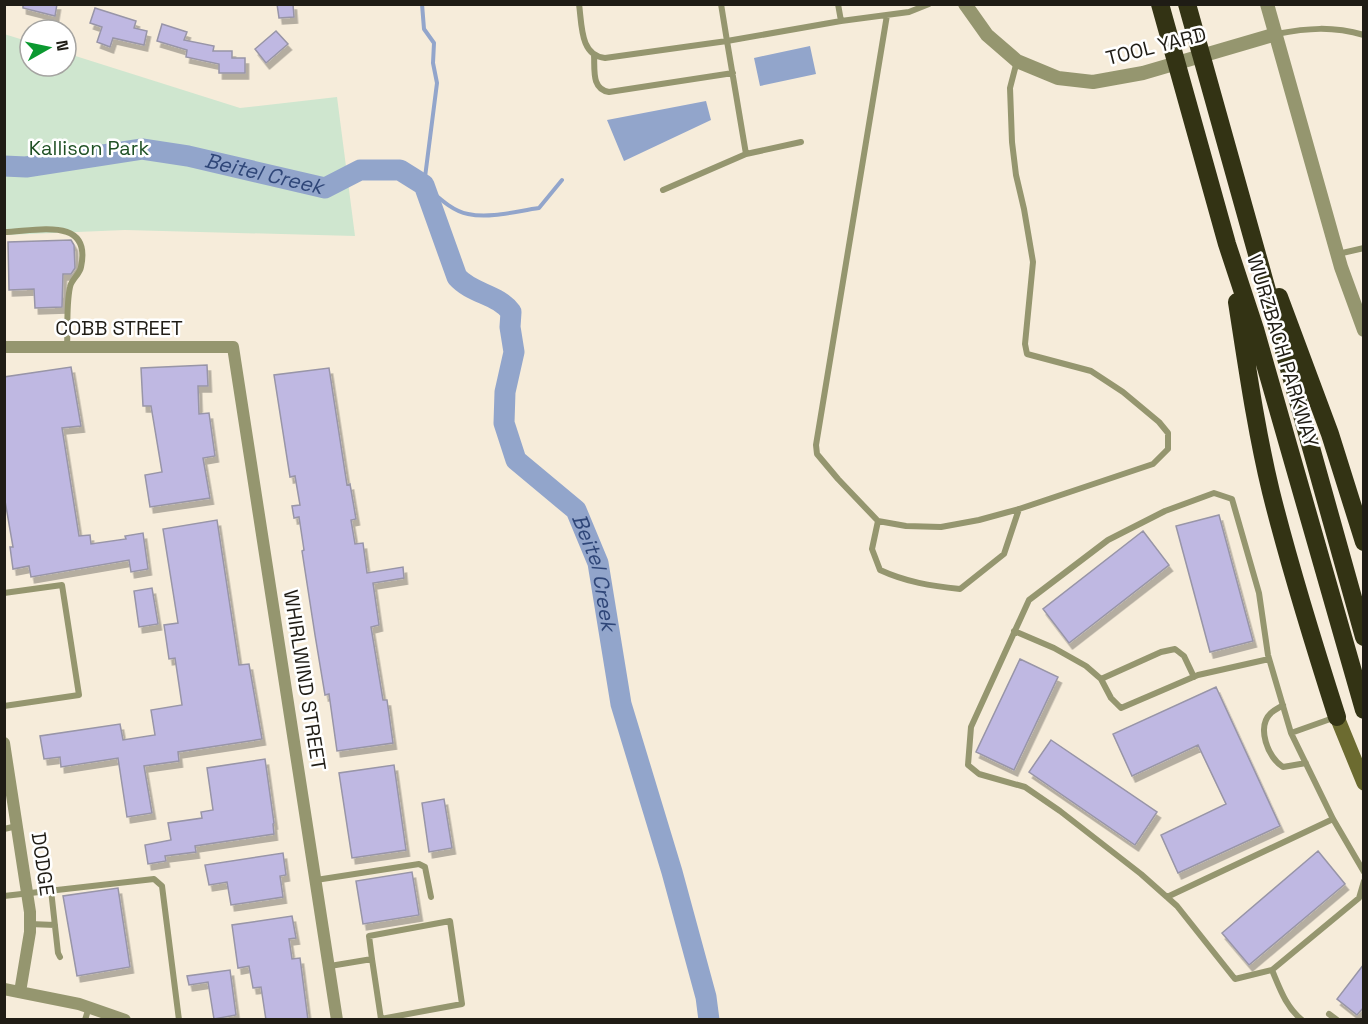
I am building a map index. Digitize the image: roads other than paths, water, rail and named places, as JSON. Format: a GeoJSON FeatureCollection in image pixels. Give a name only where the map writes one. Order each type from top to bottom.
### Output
{"type":"FeatureCollection","features":[{"type":"Feature","properties":{"kind":"highway","name":"WURZBACH PARKWAY"},"geometry":{"type":"LineString","coordinates":[[1160,4],[1227,244],[1255,329],[1364,710]]}},
{"type":"Feature","properties":{"kind":"highway","name":"WURZBACH PARKWAY"},"geometry":{"type":"LineString","coordinates":[[1187,4],[1364,637]]}},
{"type":"Feature","properties":{"kind":"highway"},"geometry":{"type":"LineString","coordinates":[[1246,209],[1330,434],[1364,542]]}},
{"type":"Feature","properties":{"kind":"highway"},"geometry":{"type":"LineString","coordinates":[[1227,244],[1251,391],[1271,490],[1297,587],[1337,717]]}},
{"type":"Feature","properties":{"kind":"main road"},"geometry":{"type":"LineString","coordinates":[[1337,717],[1364,783]]}},
{"type":"Feature","properties":{"kind":"street","name":"TOOL YARD"},"geometry":{"type":"LineString","coordinates":[[965,4],[987,35],[1017,61],[1058,78],[1093,82],[1143,73],[1276,34]]}},
{"type":"Feature","properties":{"kind":"street"},"geometry":{"type":"LineString","coordinates":[[1267,4],[1338,254],[1358,299],[1364,330]]}},
{"type":"Feature","properties":{"kind":"street","name":"COBB STREET"},"geometry":{"type":"LineString","coordinates":[[4,348],[233,347]]}},
{"type":"Feature","properties":{"kind":"street","name":"WHIRLWIND STREET"},"geometry":{"type":"LineString","coordinates":[[233,347],[337,1020]]}},
{"type":"Feature","properties":{"kind":"street","name":"DODGE"},"geometry":{"type":"LineString","coordinates":[[4,743],[28,893],[30,924],[20,992]]}},
{"type":"Feature","properties":{"kind":"street"},"geometry":{"type":"LineString","coordinates":[[4,989],[87,1013],[125,1020]]}},
{"type":"Feature","properties":{"kind":"lane"},"geometry":{"type":"LineString","coordinates":[[579,4],[586,46],[594,55],[605,58],[909,12],[929,4]]}},
{"type":"Feature","properties":{"kind":"lane"},"geometry":{"type":"LineString","coordinates":[[721,4],[746,154]]}},
{"type":"Feature","properties":{"kind":"lane"},"geometry":{"type":"LineString","coordinates":[[838,4],[841,21]]}},
{"type":"Feature","properties":{"kind":"lane"},"geometry":{"type":"LineString","coordinates":[[888,15],[816,445],[817,454],[878,521],[906,526],[941,527],[979,520],[1153,464],[1168,449],[1168,433],[1159,422],[1123,392],[1091,371],[1027,354],[1025,344],[1033,262],[1012,142],[1010,88],[1017,61]]}},
{"type":"Feature","properties":{"kind":"lane"},"geometry":{"type":"LineString","coordinates":[[1276,34],[1296,30],[1335,28],[1364,35]]}},
{"type":"Feature","properties":{"kind":"lane"},"geometry":{"type":"LineString","coordinates":[[594,55],[596,83],[603,91],[609,92],[733,73]]}},
{"type":"Feature","properties":{"kind":"lane"},"geometry":{"type":"LineString","coordinates":[[663,190],[746,154],[801,142]]}},
{"type":"Feature","properties":{"kind":"lane"},"geometry":{"type":"LineString","coordinates":[[4,232],[65,230],[78,237],[81,244],[81,269],[70,285],[67,348]]}},
{"type":"Feature","properties":{"kind":"lane"},"geometry":{"type":"LineString","coordinates":[[1338,254],[1364,248]]}},
{"type":"Feature","properties":{"kind":"lane"},"geometry":{"type":"LineString","coordinates":[[1364,872],[1333,819],[1291,734],[1269,659],[1259,593],[1232,499],[1214,493],[1165,511],[1108,540],[1029,600],[971,727],[968,765],[979,774],[1025,787],[1141,874],[1177,906],[1234,979],[1272,970],[1359,898],[1364,881]]}},
{"type":"Feature","properties":{"kind":"lane"},"geometry":{"type":"LineString","coordinates":[[878,521],[872,549],[880,570],[897,578],[926,586],[960,590],[1004,554],[1019,509]]}},
{"type":"Feature","properties":{"kind":"lane"},"geometry":{"type":"LineString","coordinates":[[4,593],[62,585],[79,695],[4,706]]}},
{"type":"Feature","properties":{"kind":"lane"},"geometry":{"type":"LineString","coordinates":[[1014,631],[1054,648],[1086,666],[1101,679],[1121,708],[1194,677],[1269,659]]}},
{"type":"Feature","properties":{"kind":"lane"},"geometry":{"type":"LineString","coordinates":[[1101,679],[1161,652],[1175,649],[1184,656],[1194,677]]}},
{"type":"Feature","properties":{"kind":"lane"},"geometry":{"type":"LineString","coordinates":[[1283,705],[1270,714],[1264,724],[1265,739],[1276,762],[1283,767],[1306,764]]}},
{"type":"Feature","properties":{"kind":"lane"},"geometry":{"type":"LineString","coordinates":[[1291,734],[1337,717]]}},
{"type":"Feature","properties":{"kind":"lane"},"geometry":{"type":"LineString","coordinates":[[1167,897],[1333,819]]}},
{"type":"Feature","properties":{"kind":"lane"},"geometry":{"type":"LineString","coordinates":[[4,829],[18,826]]}},
{"type":"Feature","properties":{"kind":"lane"},"geometry":{"type":"LineString","coordinates":[[316,880],[419,864],[425,867],[431,897]]}},
{"type":"Feature","properties":{"kind":"lane"},"geometry":{"type":"LineString","coordinates":[[4,896],[154,879],[162,886],[179,1020]]}},
{"type":"Feature","properties":{"kind":"lane"},"geometry":{"type":"LineString","coordinates":[[51,890],[60,957]]}},
{"type":"Feature","properties":{"kind":"lane"},"geometry":{"type":"LineString","coordinates":[[450,921],[462,1004],[381,1019],[372,959],[369,936],[450,921]]}},
{"type":"Feature","properties":{"kind":"lane"},"geometry":{"type":"LineString","coordinates":[[30,924],[54,925]]}},
{"type":"Feature","properties":{"kind":"lane"},"geometry":{"type":"LineString","coordinates":[[330,966],[372,959]]}},
{"type":"Feature","properties":{"kind":"lane"},"geometry":{"type":"LineString","coordinates":[[1272,970],[1281,992],[1293,1012],[1302,1020]]}},
{"type":"Feature","properties":{"kind":"lane"},"geometry":{"type":"LineString","coordinates":[[1329,1014],[1337,1020]]}},
{"type":"Feature","properties":{"kind":"water"},"geometry":{"type":"Polygon","coordinates":[[[810,46],[816,74],[760,86],[754,58],[810,46]]]}},
{"type":"Feature","properties":{"kind":"water"},"geometry":{"type":"Polygon","coordinates":[[[706,101],[711,120],[624,161],[607,120],[706,101]]]}},
{"type":"Feature","properties":{"kind":"waterway"},"geometry":{"type":"LineString","coordinates":[[422,4],[424,29],[434,43],[433,63],[437,83],[424,185],[456,210],[485,216],[539,208],[562,180]]}},
{"type":"Feature","properties":{"kind":"waterway","name":"Beitel Creek"},"geometry":{"type":"LineString","coordinates":[[4,166],[26,167],[142,149],[188,156],[325,188],[360,170],[400,170],[424,185],[457,277],[463,283],[499,301],[511,312],[510,327],[514,352],[505,392],[504,423],[516,460],[576,510],[598,563],[621,704],[672,872],[706,997],[709,1020]]}},
{"type":"Feature","properties":{"kind":"park label","name":"Kallison Park"},"geometry":{"type":"Point","coordinates":[89,148]}}]}
